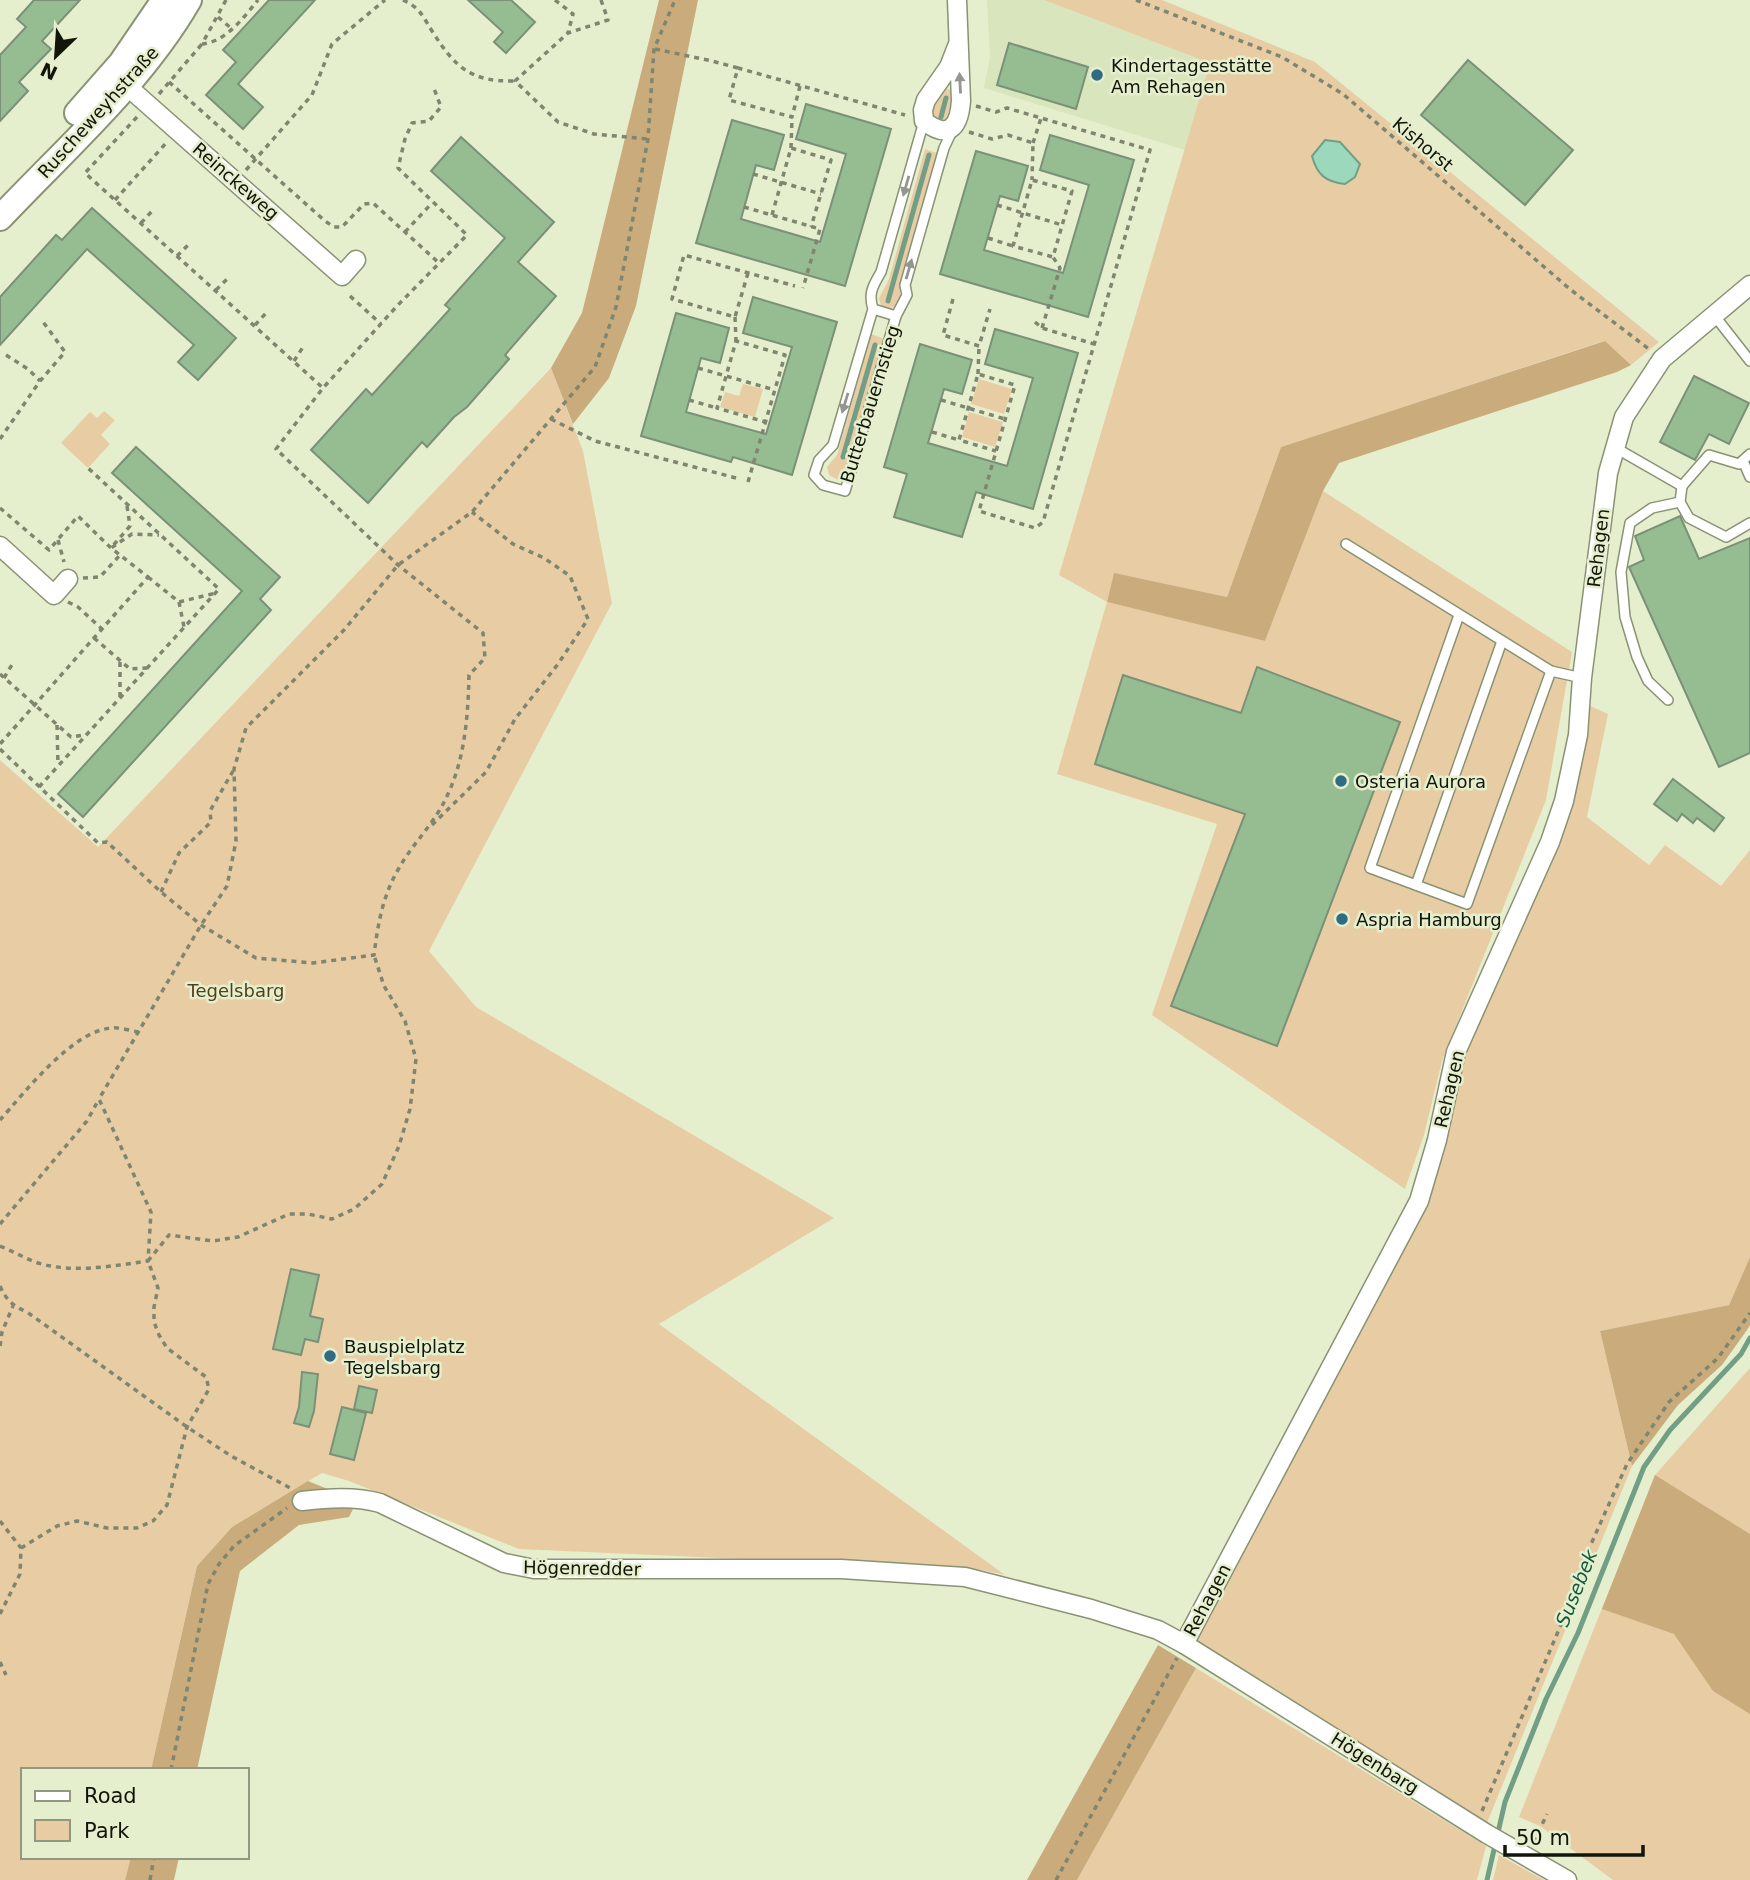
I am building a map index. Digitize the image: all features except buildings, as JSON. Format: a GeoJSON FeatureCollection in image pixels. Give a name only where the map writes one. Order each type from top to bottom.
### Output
{"type":"FeatureCollection","features":[{"type":"Feature","properties":{"kind":"street","name":"Ruscheweyhstraße"},"geometry":{"type":"LineString","coordinates":[[0,218],[120,79],[164,0]]}},
{"type":"Feature","properties":{"kind":"street","name":"Ruscheweyhstraße"},"geometry":{"type":"LineString","coordinates":[[0,196],[178,19],[189,0]]}},
{"type":"Feature","properties":{"kind":"street","name":"Butterbauernstieg"},"geometry":{"type":"LineString","coordinates":[[954,127],[960,115],[961,101],[957,0]]}},
{"type":"Feature","properties":{"kind":"street","name":"Butterbauernstieg"},"geometry":{"type":"LineString","coordinates":[[924,121],[926,100],[949,67],[958,44]]}},
{"type":"Feature","properties":{"kind":"street","name":"Reinckeweg"},"geometry":{"type":"LineString","coordinates":[[120,79],[342,276],[356,260]]}},
{"type":"Feature","properties":{"kind":"street"},"geometry":{"type":"LineString","coordinates":[[924,121],[937,130],[947,131],[954,127]]}},
{"type":"Feature","properties":{"kind":"street","name":"Rehagen"},"geometry":{"type":"LineString","coordinates":[[1184,1644],[1419,1201],[1437,1140],[1455,1052],[1550,842],[1564,801],[1578,735],[1581,678],[1608,473],[1624,417],[1662,359],[1750,285]]}},
{"type":"Feature","properties":{"kind":"street"},"geometry":{"type":"LineString","coordinates":[[0,546],[54,595],[68,579]]}},
{"type":"Feature","properties":{"kind":"street","name":"Högenredder"},"geometry":{"type":"LineString","coordinates":[[302,1502],[366,1499],[380,1503],[504,1563],[534,1569],[841,1569],[978,1579],[1158,1630],[1184,1644]]}},
{"type":"Feature","properties":{"kind":"street","name":"Högenbarg"},"geometry":{"type":"LineString","coordinates":[[1184,1644],[1480,1830],[1567,1880]]}},
{"type":"Feature","properties":{"kind":"lane","name":"Butterbauernstieg"},"geometry":{"type":"LineString","coordinates":[[924,121],[881,272],[872,287],[870,298],[873,309],[833,445],[819,460],[814,475],[823,485],[845,491],[896,316],[907,295],[905,285],[908,273],[944,148],[954,127]]}},
{"type":"Feature","properties":{"kind":"lane"},"geometry":{"type":"LineString","coordinates":[[873,309],[896,316]]}},
{"type":"Feature","properties":{"kind":"lane"},"geometry":{"type":"LineString","coordinates":[[1714,315],[1750,361]]}},
{"type":"Feature","properties":{"kind":"lane"},"geometry":{"type":"LineString","coordinates":[[1614,447],[1682,486]]}},
{"type":"Feature","properties":{"kind":"lane"},"geometry":{"type":"LineString","coordinates":[[1750,477],[1746,458],[1739,464],[1709,455],[1682,486],[1679,502],[1689,518],[1726,537],[1750,523]]}},
{"type":"Feature","properties":{"kind":"lane"},"geometry":{"type":"LineString","coordinates":[[1668,700],[1648,681],[1637,657],[1625,617],[1621,572],[1630,523],[1652,508],[1679,502]]}},
{"type":"Feature","properties":{"kind":"lane"},"geometry":{"type":"LineString","coordinates":[[1346,544],[1550,671],[1581,678]]}},
{"type":"Feature","properties":{"kind":"lane"},"geometry":{"type":"LineString","coordinates":[[1459,615],[1370,868],[1466,904],[1550,671]]}},
{"type":"Feature","properties":{"kind":"lane"},"geometry":{"type":"LineString","coordinates":[[1416,885],[1502,641]]}},
{"type":"Feature","properties":{"kind":"path"},"geometry":{"type":"LineString","coordinates":[[226,0],[202,44],[85,173],[323,387]]}},
{"type":"Feature","properties":{"kind":"path"},"geometry":{"type":"LineString","coordinates":[[202,44],[211,43],[232,29],[258,0]]}},
{"type":"Feature","properties":{"kind":"path"},"geometry":{"type":"LineString","coordinates":[[236,182],[312,95],[332,44],[385,0]]}},
{"type":"Feature","properties":{"kind":"path"},"geometry":{"type":"LineString","coordinates":[[403,0],[417,6],[437,39],[460,68],[489,81],[515,81],[568,33],[608,20],[601,0]]}},
{"type":"Feature","properties":{"kind":"path"},"geometry":{"type":"LineString","coordinates":[[555,0],[573,15],[568,33]]}},
{"type":"Feature","properties":{"kind":"path"},"geometry":{"type":"LineString","coordinates":[[161,892],[179,853],[211,822],[211,811],[234,769],[246,728],[344,629],[398,565],[472,512],[595,367],[616,307],[648,139],[654,49],[675,0]]}},
{"type":"Feature","properties":{"kind":"path","name":"Kishorst"},"geometry":{"type":"LineString","coordinates":[[1136,0],[1282,57],[1343,94],[1571,290],[1662,359]]}},
{"type":"Feature","properties":{"kind":"path"},"geometry":{"type":"LineString","coordinates":[[218,17],[232,29]]}},
{"type":"Feature","properties":{"kind":"path"},"geometry":{"type":"LineString","coordinates":[[654,49],[738,68],[924,121]]}},
{"type":"Feature","properties":{"kind":"path"},"geometry":{"type":"LineString","coordinates":[[738,68],[729,100],[792,117]]}},
{"type":"Feature","properties":{"kind":"path"},"geometry":{"type":"LineString","coordinates":[[515,81],[558,122],[594,134],[648,139]]}},
{"type":"Feature","properties":{"kind":"path"},"geometry":{"type":"LineString","coordinates":[[169,82],[334,228],[342,227],[365,204],[373,203],[440,263]]}},
{"type":"Feature","properties":{"kind":"path"},"geometry":{"type":"LineString","coordinates":[[0,1246],[36,1262],[61,1268],[105,1266],[149,1261],[169,1235],[213,1241],[238,1237],[289,1214],[308,1214],[332,1219],[354,1209],[382,1184],[399,1146],[410,1109],[416,1059],[405,1021],[384,986],[374,955],[378,921],[385,896],[400,866],[448,796],[468,718],[469,676],[485,658],[483,632],[398,565],[276,449],[323,387],[467,235],[398,168],[412,123],[429,121],[440,107],[433,86]]}},
{"type":"Feature","properties":{"kind":"path"},"geometry":{"type":"LineString","coordinates":[[772,215],[791,148],[792,117],[800,86]]}},
{"type":"Feature","properties":{"kind":"path"},"geometry":{"type":"LineString","coordinates":[[961,101],[996,112],[1007,108],[1150,150],[1043,522],[1039,527],[979,511],[1015,385],[978,374]]}},
{"type":"Feature","properties":{"kind":"path"},"geometry":{"type":"LineString","coordinates":[[1013,246],[1032,180],[1033,143],[1041,118]]}},
{"type":"Feature","properties":{"kind":"path"},"geometry":{"type":"LineString","coordinates":[[954,127],[992,139],[1008,135],[1033,143]]}},
{"type":"Feature","properties":{"kind":"path"},"geometry":{"type":"LineString","coordinates":[[115,200],[177,130]]}},
{"type":"Feature","properties":{"kind":"path"},"geometry":{"type":"LineString","coordinates":[[791,148],[831,160],[811,227]]}},
{"type":"Feature","properties":{"kind":"path"},"geometry":{"type":"LineString","coordinates":[[754,174],[821,194]]}},
{"type":"Feature","properties":{"kind":"path"},"geometry":{"type":"LineString","coordinates":[[1032,180],[1072,191],[1053,257]]}},
{"type":"Feature","properties":{"kind":"path"},"geometry":{"type":"LineString","coordinates":[[405,232],[433,202]]}},
{"type":"Feature","properties":{"kind":"path"},"geometry":{"type":"LineString","coordinates":[[997,205],[1062,225]]}},
{"type":"Feature","properties":{"kind":"path"},"geometry":{"type":"LineString","coordinates":[[744,207],[820,229],[803,288]]}},
{"type":"Feature","properties":{"kind":"path"},"geometry":{"type":"LineString","coordinates":[[141,223],[154,209]]}},
{"type":"Feature","properties":{"kind":"path"},"geometry":{"type":"LineString","coordinates":[[988,238],[1053,257],[1060,268],[1042,328]]}},
{"type":"Feature","properties":{"kind":"path"},"geometry":{"type":"LineString","coordinates":[[177,256],[190,243]]}},
{"type":"Feature","properties":{"kind":"path"},"geometry":{"type":"LineString","coordinates":[[735,317],[672,299],[684,255],[795,286]]}},
{"type":"Feature","properties":{"kind":"path"},"geometry":{"type":"LineString","coordinates":[[717,408],[736,341],[735,317],[748,273]]}},
{"type":"Feature","properties":{"kind":"path"},"geometry":{"type":"LineString","coordinates":[[216,290],[228,278]]}},
{"type":"Feature","properties":{"kind":"path"},"geometry":{"type":"LineString","coordinates":[[350,296],[381,324]]}},
{"type":"Feature","properties":{"kind":"path"},"geometry":{"type":"LineString","coordinates":[[953,299],[943,335],[979,346]]}},
{"type":"Feature","properties":{"kind":"path"},"geometry":{"type":"LineString","coordinates":[[959,440],[978,374],[979,346],[990,309]]}},
{"type":"Feature","properties":{"kind":"path"},"geometry":{"type":"LineString","coordinates":[[255,325],[268,311]]}},
{"type":"Feature","properties":{"kind":"path"},"geometry":{"type":"LineString","coordinates":[[0,439],[40,381],[65,352],[41,319]]}},
{"type":"Feature","properties":{"kind":"path"},"geometry":{"type":"LineString","coordinates":[[1035,322],[1042,328],[1094,344]]}},
{"type":"Feature","properties":{"kind":"path"},"geometry":{"type":"LineString","coordinates":[[736,341],[785,355],[748,482]]}},
{"type":"Feature","properties":{"kind":"path"},"geometry":{"type":"LineString","coordinates":[[294,360],[303,347]]}},
{"type":"Feature","properties":{"kind":"path"},"geometry":{"type":"LineString","coordinates":[[6,355],[29,369],[40,381]]}},
{"type":"Feature","properties":{"kind":"path"},"geometry":{"type":"LineString","coordinates":[[698,368],[775,390]]}},
{"type":"Feature","properties":{"kind":"path"},"geometry":{"type":"LineString","coordinates":[[689,400],[766,422]]}},
{"type":"Feature","properties":{"kind":"path"},"geometry":{"type":"LineString","coordinates":[[941,400],[1005,419]]}},
{"type":"Feature","properties":{"kind":"path"},"geometry":{"type":"LineString","coordinates":[[551,419],[595,441],[740,480]]}},
{"type":"Feature","properties":{"kind":"path"},"geometry":{"type":"LineString","coordinates":[[932,432],[996,451]]}},
{"type":"Feature","properties":{"kind":"path"},"geometry":{"type":"LineString","coordinates":[[39,787],[219,589],[88,468]]}},
{"type":"Feature","properties":{"kind":"path"},"geometry":{"type":"LineString","coordinates":[[111,548],[130,526],[127,504]]}},
{"type":"Feature","properties":{"kind":"path"},"geometry":{"type":"LineString","coordinates":[[0,508],[48,550],[78,516],[111,548],[179,602],[184,628]]}},
{"type":"Feature","properties":{"kind":"path"},"geometry":{"type":"LineString","coordinates":[[427,830],[486,772],[515,719],[588,619],[570,576],[544,558],[513,544],[472,512]]}},
{"type":"Feature","properties":{"kind":"path"},"geometry":{"type":"LineString","coordinates":[[111,548],[132,534],[160,534]]}},
{"type":"Feature","properties":{"kind":"path"},"geometry":{"type":"LineString","coordinates":[[58,540],[68,579],[100,577],[120,555]]}},
{"type":"Feature","properties":{"kind":"path"},"geometry":{"type":"LineString","coordinates":[[148,577],[0,747],[98,844],[107,842],[201,925],[256,958],[313,963],[374,955]]}},
{"type":"Feature","properties":{"kind":"path"},"geometry":{"type":"LineString","coordinates":[[179,602],[216,593]]}},
{"type":"Feature","properties":{"kind":"path"},"geometry":{"type":"LineString","coordinates":[[54,595],[78,607],[102,629]]}},
{"type":"Feature","properties":{"kind":"path"},"geometry":{"type":"LineString","coordinates":[[94,638],[130,669],[148,668]]}},
{"type":"Feature","properties":{"kind":"path"},"geometry":{"type":"LineString","coordinates":[[120,661],[120,698]]}},
{"type":"Feature","properties":{"kind":"path"},"geometry":{"type":"LineString","coordinates":[[13,663],[2,676],[71,737],[87,735]]}},
{"type":"Feature","properties":{"kind":"path"},"geometry":{"type":"LineString","coordinates":[[57,725],[58,767]]}},
{"type":"Feature","properties":{"kind":"path"},"geometry":{"type":"LineString","coordinates":[[0,1224],[87,1121],[201,925],[227,886],[236,841],[234,769]]}},
{"type":"Feature","properties":{"kind":"path"},"geometry":{"type":"LineString","coordinates":[[0,1120],[62,1053],[82,1038],[111,1028],[139,1032]]}},
{"type":"Feature","properties":{"kind":"path"},"geometry":{"type":"LineString","coordinates":[[21,1548],[57,1526],[77,1521],[107,1528],[137,1528],[153,1521],[167,1505],[187,1427],[209,1389],[206,1377],[167,1348],[154,1322],[158,1287],[149,1261],[151,1212],[99,1099]]}},
{"type":"Feature","properties":{"kind":"path"},"geometry":{"type":"LineString","coordinates":[[0,1286],[13,1306],[27,1312],[231,1456],[290,1487],[302,1502],[281,1510],[234,1546],[219,1564],[208,1584],[171,1768]]}},
{"type":"Feature","properties":{"kind":"path"},"geometry":{"type":"LineString","coordinates":[[0,1346],[1,1331],[13,1306]]}},
{"type":"Feature","properties":{"kind":"path"},"geometry":{"type":"LineString","coordinates":[[1480,1830],[1487,1803],[1572,1601],[1587,1553],[1627,1464],[1669,1402],[1718,1358],[1750,1313]]}},
{"type":"Feature","properties":{"kind":"path"},"geometry":{"type":"LineString","coordinates":[[0,1521],[21,1548],[20,1574],[0,1615],[6,1619]]}},
{"type":"Feature","properties":{"kind":"path","name":"Rehagen"},"geometry":{"type":"LineString","coordinates":[[1056,1880],[1184,1644]]}},
{"type":"Feature","properties":{"kind":"path"},"geometry":{"type":"LineString","coordinates":[[0,1661],[6,1675]]}},
{"type":"Feature","properties":{"kind":"path"},"geometry":{"type":"LineString","coordinates":[[1520,1853],[1546,1814]]}},
{"type":"Feature","properties":{"kind":"path"},"geometry":{"type":"LineString","coordinates":[[150,1880],[154,1859]]}},
{"type":"Feature","properties":{"kind":"shaded area"},"geometry":{"type":"Polygon","coordinates":[[[659,0],[698,0],[636,306],[609,378],[573,424],[551,368],[582,313],[659,0]]]}},
{"type":"Feature","properties":{"kind":"shaded area","name":"Kindertagesstätte Am Rehagen"},"geometry":{"type":"Polygon","coordinates":[[[987,0],[1044,0],[1211,62],[1185,150],[984,88],[990,58],[987,0]]]}},
{"type":"Feature","properties":{"kind":"shaded area"},"geometry":{"type":"Polygon","coordinates":[[[1325,140],[1340,142],[1360,164],[1355,177],[1345,184],[1323,176],[1314,163],[1312,156],[1325,140]]]}},
{"type":"Feature","properties":{"kind":"shaded area"},"geometry":{"type":"Polygon","coordinates":[[[1605,341],[1631,365],[1617,372],[1339,463],[1323,491],[1265,641],[1107,602],[1114,573],[1227,597],[1281,447],[1605,341]]]}},
{"type":"Feature","properties":{"kind":"shaded area"},"geometry":{"type":"Polygon","coordinates":[[[1750,1257],[1750,1325],[1722,1365],[1678,1405],[1632,1466],[1600,1331],[1729,1305],[1750,1257]]]}},
{"type":"Feature","properties":{"kind":"shaded area"},"geometry":{"type":"Polygon","coordinates":[[[1655,1475],[1750,1534],[1750,1714],[1713,1691],[1674,1634],[1602,1609],[1655,1475]]]}},
{"type":"Feature","properties":{"kind":"shaded area"},"geometry":{"type":"Polygon","coordinates":[[[308,1481],[357,1501],[349,1517],[299,1525],[240,1571],[197,1768],[151,1768],[197,1566],[232,1527],[308,1481]]]}},
{"type":"Feature","properties":{"kind":"shaded area"},"geometry":{"type":"Polygon","coordinates":[[[1158,1645],[1196,1668],[1077,1880],[1027,1880],[1158,1645]]]}},
{"type":"Feature","properties":{"kind":"shaded area"},"geometry":{"type":"Polygon","coordinates":[[[130,1859],[179,1859],[174,1880],[125,1880],[130,1859]]]}},
{"type":"Feature","properties":{"kind":"green space"},"geometry":{"type":"Polygon","coordinates":[[[1044,0],[1162,0],[1315,62],[1659,342],[1631,365],[1604,341],[1281,447],[1227,597],[1114,574],[1107,602],[1059,575],[1210,63],[1044,0]]]}},
{"type":"Feature","properties":{"kind":"green space"},"geometry":{"type":"Polygon","coordinates":[[[947,88],[953,92],[954,110],[949,121],[943,122],[933,119],[932,110],[937,98],[947,88]]]}},
{"type":"Feature","properties":{"kind":"green space"},"geometry":{"type":"Polygon","coordinates":[[[925,149],[937,153],[900,282],[900,297],[895,307],[885,309],[879,298],[889,279],[925,149]]]}},
{"type":"Feature","properties":{"kind":"green space"},"geometry":{"type":"Polygon","coordinates":[[[871,334],[885,339],[845,474],[838,480],[829,475],[827,467],[837,455],[871,334]]]}},
{"type":"Feature","properties":{"kind":"green space","name":"Tegelsbarg"},"geometry":{"type":"Polygon","coordinates":[[[551,368],[583,451],[612,603],[429,951],[476,1007],[834,1218],[659,1324],[1005,1575],[982,1570],[519,1549],[349,1481],[322,1473],[232,1527],[197,1566],[151,1768],[21,1768],[21,1859],[130,1859],[125,1880],[0,1880],[0,760],[98,847],[551,368]]]}},
{"type":"Feature","properties":{"kind":"green space"},"geometry":{"type":"Polygon","coordinates":[[[979,379],[1012,389],[1004,414],[971,404],[979,379]]]}},
{"type":"Feature","properties":{"kind":"green space"},"geometry":{"type":"Polygon","coordinates":[[[743,384],[763,389],[755,417],[720,407],[725,392],[739,396],[743,384]]]}},
{"type":"Feature","properties":{"kind":"green space"},"geometry":{"type":"Polygon","coordinates":[[[104,411],[115,420],[101,435],[110,444],[88,468],[61,443],[90,412],[97,418],[104,411]]]}},
{"type":"Feature","properties":{"kind":"green space"},"geometry":{"type":"Polygon","coordinates":[[[969,412],[1003,422],[995,447],[962,437],[969,412]]]}},
{"type":"Feature","properties":{"kind":"green space","name":"Aspria Hamburg"},"geometry":{"type":"Polygon","coordinates":[[[1323,491],[1572,652],[1546,800],[1442,1061],[1424,1135],[1405,1189],[1152,1015],[1217,824],[1057,774],[1107,602],[1265,641],[1323,491]]]}},
{"type":"Feature","properties":{"kind":"green space"},"geometry":{"type":"Polygon","coordinates":[[[1588,705],[1608,714],[1587,817],[1649,865],[1665,845],[1721,886],[1750,850],[1750,1257],[1729,1305],[1600,1331],[1632,1466],[1487,1823],[1193,1639],[1424,1207],[1444,1147],[1461,1057],[1514,937],[1588,705]]]}},
{"type":"Feature","properties":{"kind":"green space"},"geometry":{"type":"Polygon","coordinates":[[[1750,1368],[1750,1880],[1613,1880],[1540,1826],[1519,1817],[1655,1475],[1750,1368]]]}},
{"type":"Feature","properties":{"kind":"green space"},"geometry":{"type":"Polygon","coordinates":[[[1196,1668],[1486,1846],[1477,1880],[1077,1880],[1196,1668]]]}},
{"type":"Feature","properties":{"kind":"green space"},"geometry":{"type":"Polygon","coordinates":[[[1499,1855],[1544,1880],[1493,1880],[1499,1855]]]}},
{"type":"Feature","properties":{"kind":"waterway"},"geometry":{"type":"LineString","coordinates":[[941,117],[946,98]]}},
{"type":"Feature","properties":{"kind":"waterway"},"geometry":{"type":"LineString","coordinates":[[888,301],[929,155]]}},
{"type":"Feature","properties":{"kind":"waterway"},"geometry":{"type":"LineString","coordinates":[[843,457],[875,345]]}},
{"type":"Feature","properties":{"kind":"waterway","name":"Susebek"},"geometry":{"type":"LineString","coordinates":[[1487,1880],[1505,1802],[1546,1699],[1578,1633],[1644,1467],[1670,1430],[1741,1354],[1750,1338]]}},
{"type":"Feature","properties":{"kind":"place","name":"Kindertagesstätte Am Rehagen"},"geometry":{"type":"Point","coordinates":[1097,75]}},
{"type":"Feature","properties":{"kind":"place","name":"Osteria Aurora"},"geometry":{"type":"Point","coordinates":[1341,781]}},
{"type":"Feature","properties":{"kind":"place","name":"Aspria Hamburg"},"geometry":{"type":"Point","coordinates":[1342,919]}},
{"type":"Feature","properties":{"kind":"place","name":"Bauspielplatz Tegelsbarg"},"geometry":{"type":"Point","coordinates":[330,1356]}}]}
